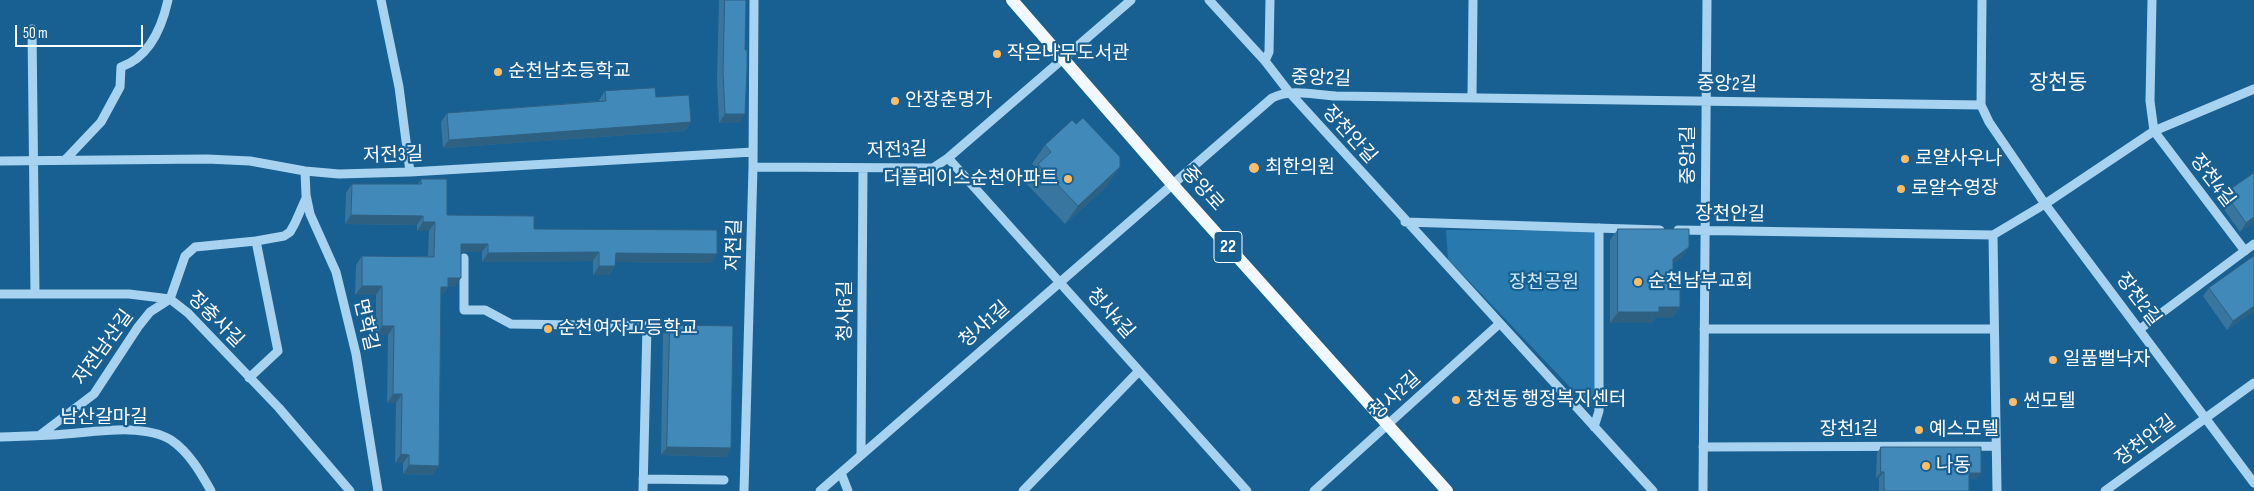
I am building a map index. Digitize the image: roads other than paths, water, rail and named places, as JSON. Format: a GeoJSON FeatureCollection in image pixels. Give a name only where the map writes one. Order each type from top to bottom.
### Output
{"type":"FeatureCollection","features":[{"type":"Feature","properties":{"kind":"main road","name":"중앙로"},"geometry":{"type":"LineString","coordinates":[[1012,0],[1173,185],[1447,491]]}},
{"type":"Feature","properties":{"kind":"street"},"geometry":{"type":"LineString","coordinates":[[65,160],[101,122],[120,87],[121,67],[130,64],[151,43],[162,26],[168,0]]}},
{"type":"Feature","properties":{"kind":"street"},"geometry":{"type":"LineString","coordinates":[[381,0],[399,87],[410,172]]}},
{"type":"Feature","properties":{"kind":"street","name":"저전길"},"geometry":{"type":"LineString","coordinates":[[744,491],[753,167],[754,0]]}},
{"type":"Feature","properties":{"kind":"street","name":"저전3길"},"geometry":{"type":"LineString","coordinates":[[753,167],[933,168],[948,158],[1131,0]]}},
{"type":"Feature","properties":{"kind":"street","name":"장천안길"},"geometry":{"type":"LineString","coordinates":[[1209,0],[1266,61],[1289,92],[1405,222],[1653,491]]}},
{"type":"Feature","properties":{"kind":"street"},"geometry":{"type":"LineString","coordinates":[[1266,61],[1269,52],[1270,0]]}},
{"type":"Feature","properties":{"kind":"street"},"geometry":{"type":"LineString","coordinates":[[1472,97],[1473,0]]}},
{"type":"Feature","properties":{"kind":"street","name":"중앙1길"},"geometry":{"type":"LineString","coordinates":[[1703,491],[1707,0]]}},
{"type":"Feature","properties":{"kind":"street","name":"장천2길"},"geometry":{"type":"LineString","coordinates":[[1982,0],[1981,105],[1989,122],[2045,204],[2254,483]]}},
{"type":"Feature","properties":{"kind":"street"},"geometry":{"type":"LineString","coordinates":[[2152,0],[2150,100],[2154,131]]}},
{"type":"Feature","properties":{"kind":"street"},"geometry":{"type":"LineString","coordinates":[[32,30],[35,294]]}},
{"type":"Feature","properties":{"kind":"street"},"geometry":{"type":"LineString","coordinates":[[1996,491],[1992,235],[2045,204],[2154,131],[2254,89]]}},
{"type":"Feature","properties":{"kind":"street","name":"중앙2길"},"geometry":{"type":"LineString","coordinates":[[1173,185],[1272,98],[1289,92],[1336,96],[1981,105]]}},
{"type":"Feature","properties":{"kind":"street","name":"장천4길"},"geometry":{"type":"LineString","coordinates":[[2154,131],[2245,251]]}},
{"type":"Feature","properties":{"kind":"street","name":"저전3길"},"geometry":{"type":"LineString","coordinates":[[0,161],[170,158],[250,161],[305,171],[339,174],[410,172],[753,152]]}},
{"type":"Feature","properties":{"kind":"street","name":"청사4길"},"geometry":{"type":"LineString","coordinates":[[948,158],[1247,491]]}},
{"type":"Feature","properties":{"kind":"street","name":"청사6길"},"geometry":{"type":"LineString","coordinates":[[861,454],[863,168]]}},
{"type":"Feature","properties":{"kind":"street","name":"면학길"},"geometry":{"type":"LineString","coordinates":[[305,171],[306,198],[310,214],[338,281],[356,354],[378,491]]}},
{"type":"Feature","properties":{"kind":"street","name":"청사1길"},"geometry":{"type":"LineString","coordinates":[[820,491],[1173,185]]}},
{"type":"Feature","properties":{"kind":"street"},"geometry":{"type":"LineString","coordinates":[[170,299],[185,256],[195,247],[256,241],[284,236],[290,232],[306,198]]}},
{"type":"Feature","properties":{"kind":"street","name":"장천안길"},"geometry":{"type":"LineString","coordinates":[[1405,222],[1705,231],[1992,235]]}},
{"type":"Feature","properties":{"kind":"street"},"geometry":{"type":"LineString","coordinates":[[1594,427],[1599,410],[1600,228]]}},
{"type":"Feature","properties":{"kind":"street"},"geometry":{"type":"LineString","coordinates":[[249,378],[278,351],[256,241]]}},
{"type":"Feature","properties":{"kind":"street"},"geometry":{"type":"LineString","coordinates":[[2140,329],[2254,244]]}},
{"type":"Feature","properties":{"kind":"street"},"geometry":{"type":"LineString","coordinates":[[464,258],[464,310],[485,310],[511,324],[647,326],[643,491]]}},
{"type":"Feature","properties":{"kind":"street","name":"정충사길"},"geometry":{"type":"LineString","coordinates":[[0,294],[129,294],[170,299],[188,313],[279,408],[350,491]]}},
{"type":"Feature","properties":{"kind":"street","name":"저전남산길"},"geometry":{"type":"LineString","coordinates":[[40,436],[94,394],[138,327],[150,312],[170,299]]}},
{"type":"Feature","properties":{"kind":"street","name":"청사2길"},"geometry":{"type":"LineString","coordinates":[[1314,491],[1499,324]]}},
{"type":"Feature","properties":{"kind":"street"},"geometry":{"type":"LineString","coordinates":[[1704,329],[1994,329]]}},
{"type":"Feature","properties":{"kind":"street"},"geometry":{"type":"LineString","coordinates":[[1023,491],[1139,371]]}},
{"type":"Feature","properties":{"kind":"street"},"geometry":{"type":"LineString","coordinates":[[2205,417],[2254,383]]}},
{"type":"Feature","properties":{"kind":"street","name":"장천안길"},"geometry":{"type":"LineString","coordinates":[[2106,491],[2205,417]]}},
{"type":"Feature","properties":{"kind":"street","name":"남산갈마길"},"geometry":{"type":"LineString","coordinates":[[0,437],[104,431],[148,432],[161,435],[171,440],[188,456],[211,491]]}},
{"type":"Feature","properties":{"kind":"street","name":"장천1길"},"geometry":{"type":"LineString","coordinates":[[1703,447],[1996,446]]}},
{"type":"Feature","properties":{"kind":"street"},"geometry":{"type":"LineString","coordinates":[[841,473],[848,491]]}},
{"type":"Feature","properties":{"kind":"street"},"geometry":{"type":"LineString","coordinates":[[643,479],[724,480]]}},
{"type":"Feature","properties":{"kind":"place","name":"작은나무도서관"},"geometry":{"type":"Point","coordinates":[997,54]}},
{"type":"Feature","properties":{"kind":"place","name":"순천남초등학교"},"geometry":{"type":"Point","coordinates":[498,72]}},
{"type":"Feature","properties":{"kind":"place","name":"안장춘명가"},"geometry":{"type":"Point","coordinates":[895,101]}},
{"type":"Feature","properties":{"kind":"place","name":"로얄사우나"},"geometry":{"type":"Point","coordinates":[1905,159]}},
{"type":"Feature","properties":{"kind":"place","name":"최한의원"},"geometry":{"type":"Point","coordinates":[1254,168]}},
{"type":"Feature","properties":{"kind":"place","name":"더플레이스순천아파트"},"geometry":{"type":"Point","coordinates":[1068,179]}},
{"type":"Feature","properties":{"kind":"place","name":"로얄수영장"},"geometry":{"type":"Point","coordinates":[1901,189]}},
{"type":"Feature","properties":{"kind":"place","name":"순천남부교회"},"geometry":{"type":"Point","coordinates":[1638,282]}},
{"type":"Feature","properties":{"kind":"place","name":"순천여자고등학교"},"geometry":{"type":"Point","coordinates":[548,329]}},
{"type":"Feature","properties":{"kind":"place","name":"일품뻘낙자"},"geometry":{"type":"Point","coordinates":[2053,360]}},
{"type":"Feature","properties":{"kind":"place","name":"장천동 행정복지센터"},"geometry":{"type":"Point","coordinates":[1456,400]}},
{"type":"Feature","properties":{"kind":"place","name":"썬모텔"},"geometry":{"type":"Point","coordinates":[2013,402]}},
{"type":"Feature","properties":{"kind":"place","name":"예스모텔"},"geometry":{"type":"Point","coordinates":[1919,430]}},
{"type":"Feature","properties":{"kind":"place","name":"나동"},"geometry":{"type":"Point","coordinates":[1926,466]}},
{"type":"Feature","properties":{"kind":"district","name":"장천동"},"geometry":{"type":"Point","coordinates":[2058,84]}},
{"type":"Feature","properties":{"kind":"park label","name":"장천공원"},"geometry":{"type":"Point","coordinates":[1544,283]}}]}
